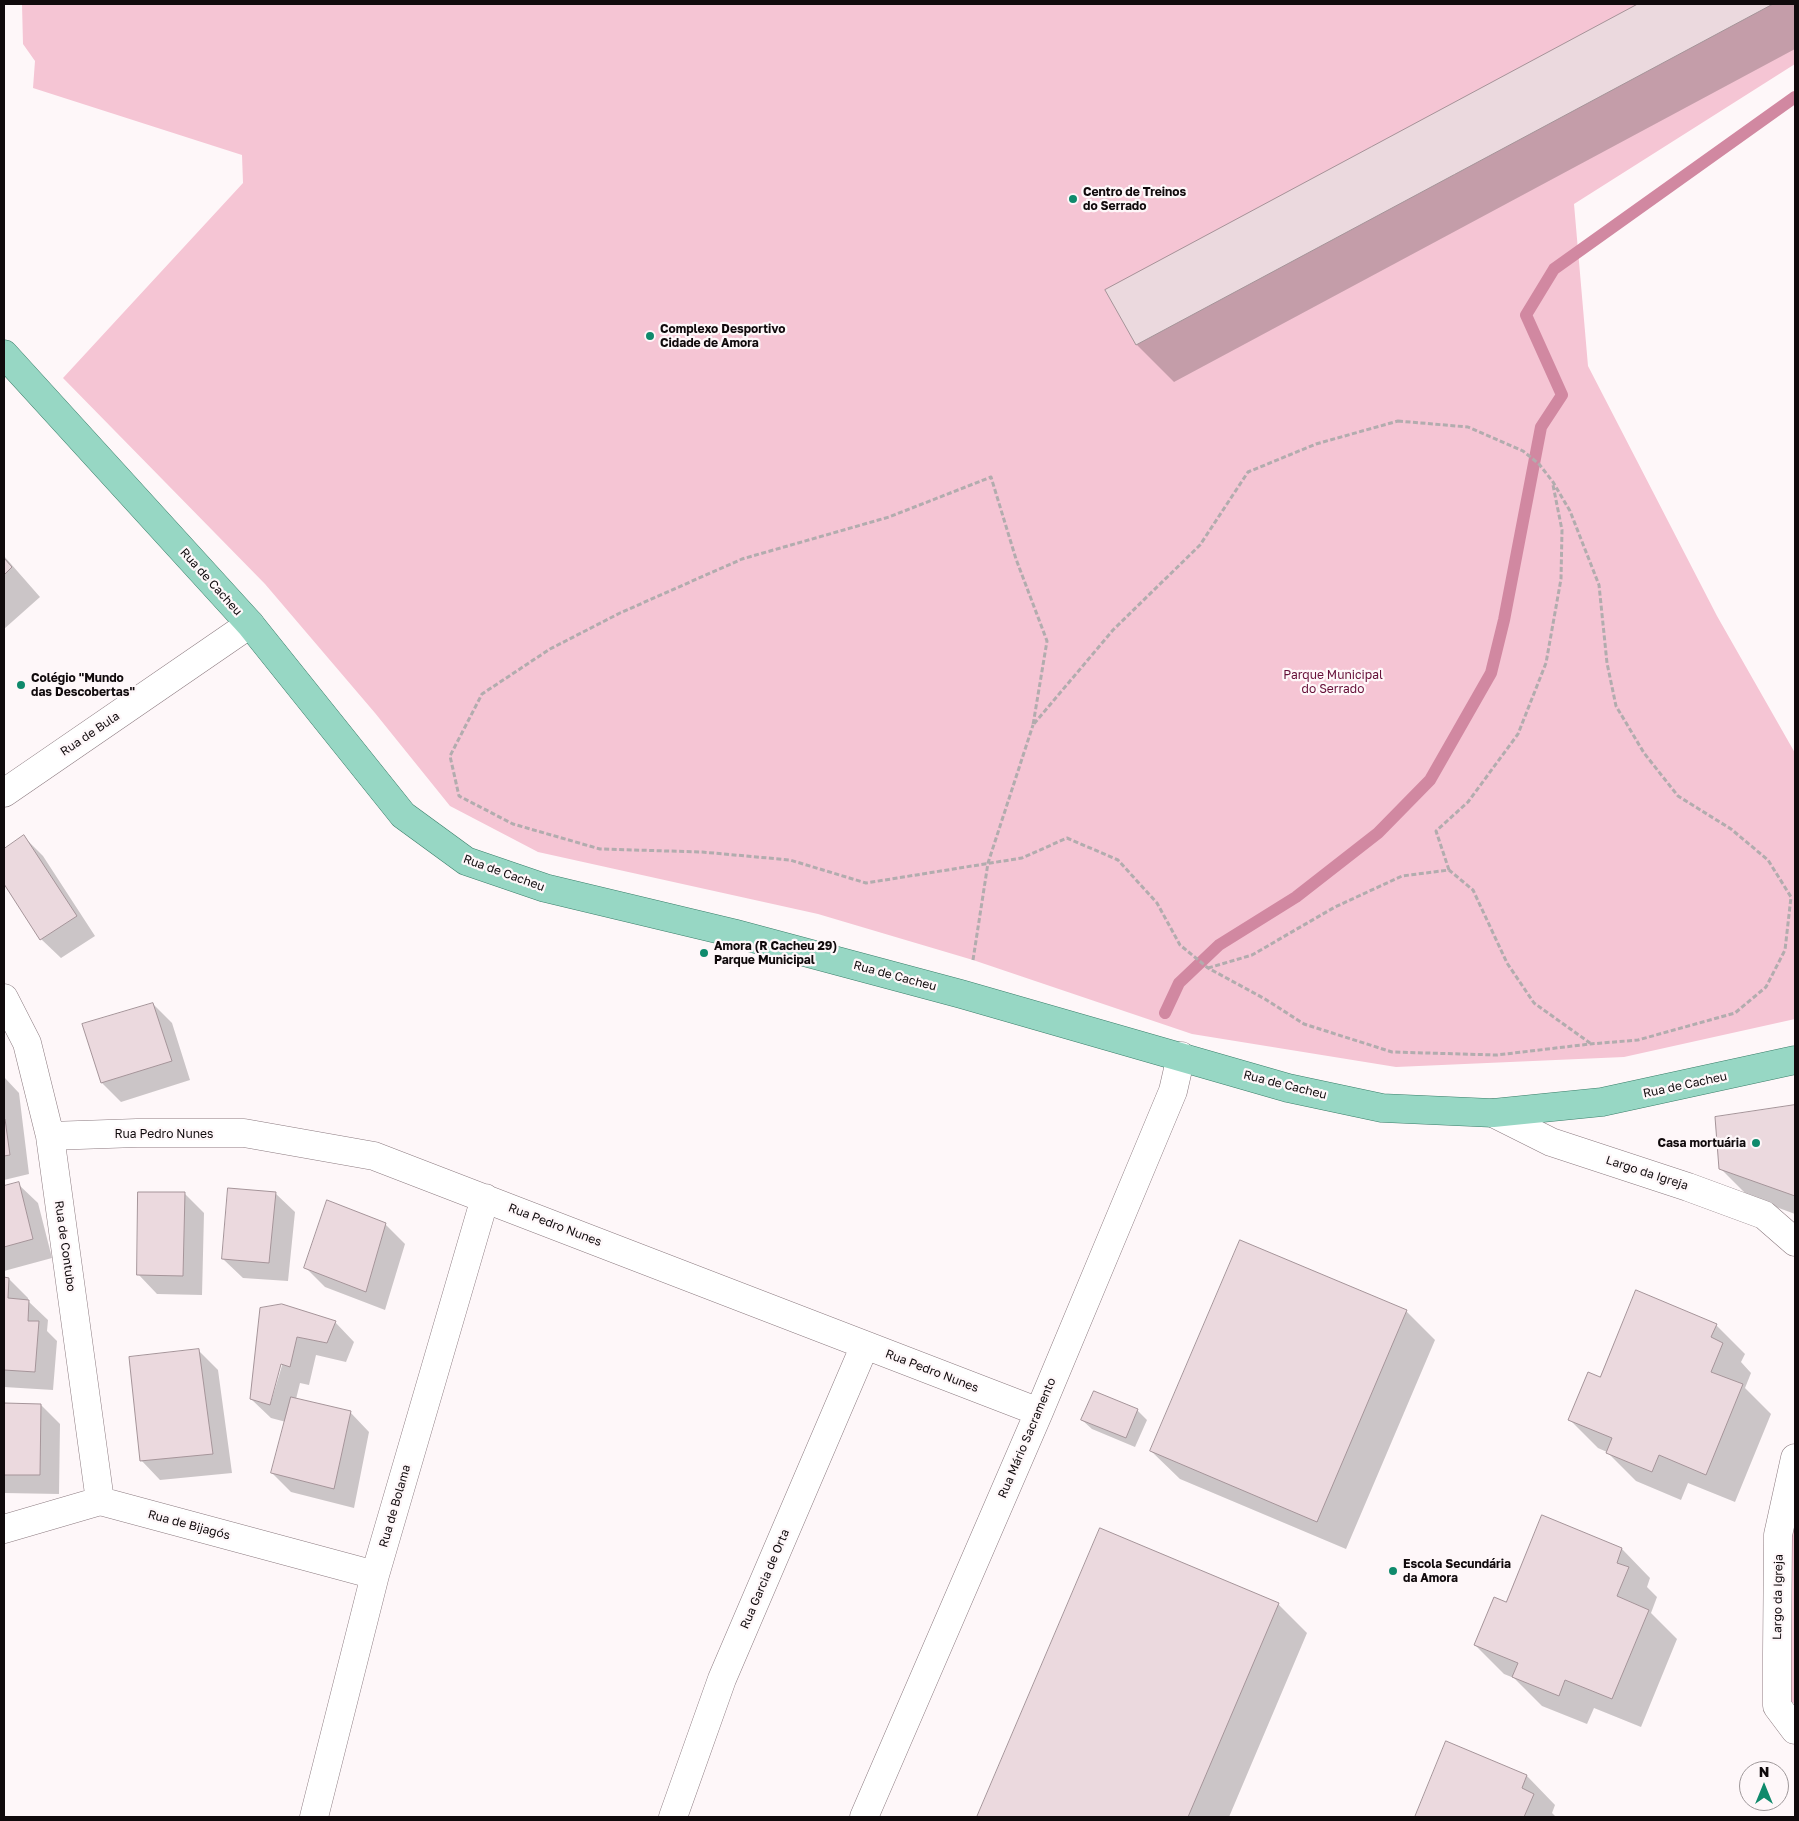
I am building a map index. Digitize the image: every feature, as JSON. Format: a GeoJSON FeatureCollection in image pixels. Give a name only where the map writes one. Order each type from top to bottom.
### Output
{"type":"FeatureCollection","features":[{"type":"Feature","properties":{"kind":"main road","name":"Rua de Cacheu"},"geometry":{"type":"LineString","coordinates":[[4,354],[250,624],[403,814],[466,861],[545,888],[724,930],[952,991],[1288,1088],[1382,1108],[1493,1113],[1602,1102],[1795,1060]]}},
{"type":"Feature","properties":{"kind":"street","name":"Rua de Bula"},"geometry":{"type":"LineString","coordinates":[[4,793],[250,624]]}},
{"type":"Feature","properties":{"kind":"street","name":"Rua de Contubo"},"geometry":{"type":"LineString","coordinates":[[4,998],[27,1043],[50,1136],[100,1501]]}},
{"type":"Feature","properties":{"kind":"street","name":"Rua Mário Sacramento"},"geometry":{"type":"LineString","coordinates":[[864,1817],[1039,1412],[1173,1091],[1181,1056]]}},
{"type":"Feature","properties":{"kind":"street","name":"Largo da Igreja"},"geometry":{"type":"LineString","coordinates":[[1493,1113],[1551,1142],[1688,1187],[1764,1215],[1795,1242]]}},
{"type":"Feature","properties":{"kind":"street","name":"Rua Pedro Nunes"},"geometry":{"type":"LineString","coordinates":[[50,1136],[137,1133],[244,1133],[374,1156],[1039,1412]]}},
{"type":"Feature","properties":{"kind":"street","name":"Rua de Bolama"},"geometry":{"type":"LineString","coordinates":[[314,1817],[374,1575],[485,1198]]}},
{"type":"Feature","properties":{"kind":"street","name":"Rua Garcia de Orta"},"geometry":{"type":"LineString","coordinates":[[672,1817],[722,1680],[865,1345]]}},
{"type":"Feature","properties":{"kind":"street","name":"Largo da Igreja"},"geometry":{"type":"LineString","coordinates":[[1795,1458],[1778,1535],[1777,1706],[1795,1730]]}},
{"type":"Feature","properties":{"kind":"street"},"geometry":{"type":"LineString","coordinates":[[4,1529],[100,1501]]}},
{"type":"Feature","properties":{"kind":"street","name":"Rua de Bijagós"},"geometry":{"type":"LineString","coordinates":[[100,1501],[374,1575]]}},
{"type":"Feature","properties":{"kind":"path"},"geometry":{"type":"LineString","coordinates":[[973,960],[988,863],[1033,725],[1047,641],[1016,559],[991,477],[889,517],[742,559],[620,613],[558,645],[482,694],[450,756],[459,796],[513,824],[600,850],[702,852],[790,860],[866,883],[988,863],[1022,858],[1067,838],[1118,860],[1157,903],[1180,945],[1207,967],[1265,999],[1304,1024],[1392,1052],[1497,1055],[1638,1040],[1735,1013],[1766,987],[1785,950],[1791,897],[1768,860],[1732,829],[1678,796],[1644,753],[1616,706],[1607,663],[1599,585],[1570,512],[1553,482],[1538,464],[1523,451],[1468,427],[1398,421],[1316,444],[1248,472],[1200,545],[1113,630],[1033,725]]}},
{"type":"Feature","properties":{"kind":"path"},"geometry":{"type":"LineString","coordinates":[[1553,482],[1562,530],[1561,579],[1546,663],[1518,734],[1468,802],[1436,831],[1449,870],[1473,890],[1507,963],[1534,1003],[1590,1044]]}},
{"type":"Feature","properties":{"kind":"path"},"geometry":{"type":"LineString","coordinates":[[1207,967],[1252,955],[1334,907],[1402,876],[1449,870]]}},
{"type":"Feature","properties":{"kind":"green space","name":"Parque Municipal do Serrado"},"geometry":{"type":"Polygon","coordinates":[[[22,4],[1795,4],[1795,64],[1574,204],[1588,366],[1717,616],[1795,753],[1795,1019],[1624,1057],[1396,1067],[1192,1034],[973,960],[818,914],[538,852],[450,806],[375,713],[265,584],[63,378],[243,183],[242,155],[33,88],[35,61],[23,44],[22,4]]]}},
{"type":"Feature","properties":{"kind":"green space"},"geometry":{"type":"Polygon","coordinates":[[[1795,1489],[1795,1704],[1785,1697],[1795,1489]]]}},
{"type":"Feature","properties":{"kind":"building"},"geometry":{"type":"Polygon","coordinates":[[[1638,4],[1773,4],[1136,345],[1105,290],[1638,4]]]}},
{"type":"Feature","properties":{"kind":"building"},"geometry":{"type":"Polygon","coordinates":[[[4,558],[12,567],[4,575],[4,558]]]}},
{"type":"Feature","properties":{"kind":"building"},"geometry":{"type":"Polygon","coordinates":[[[24,835],[77,916],[40,940],[4,884],[4,849],[24,835]]]}},
{"type":"Feature","properties":{"kind":"building"},"geometry":{"type":"Polygon","coordinates":[[[153,1003],[172,1061],[101,1083],[82,1024],[153,1003]]]}},
{"type":"Feature","properties":{"kind":"building","name":"Casa mortuária"},"geometry":{"type":"Polygon","coordinates":[[[1795,1105],[1795,1196],[1719,1169],[1715,1117],[1795,1105]]]}},
{"type":"Feature","properties":{"kind":"building"},"geometry":{"type":"Polygon","coordinates":[[[4,1119],[10,1155],[4,1156],[4,1119]]]}},
{"type":"Feature","properties":{"kind":"building"},"geometry":{"type":"Polygon","coordinates":[[[19,1182],[33,1239],[4,1247],[4,1186],[19,1182]]]}},
{"type":"Feature","properties":{"kind":"building"},"geometry":{"type":"Polygon","coordinates":[[[228,1188],[276,1192],[269,1263],[222,1259],[228,1188]]]}},
{"type":"Feature","properties":{"kind":"building"},"geometry":{"type":"Polygon","coordinates":[[[138,1192],[185,1192],[183,1276],[137,1275],[138,1192]]]}},
{"type":"Feature","properties":{"kind":"building"},"geometry":{"type":"Polygon","coordinates":[[[327,1200],[386,1223],[366,1292],[304,1268],[327,1200]]]}},
{"type":"Feature","properties":{"kind":"building"},"geometry":{"type":"Polygon","coordinates":[[[1240,1240],[1407,1310],[1317,1522],[1150,1451],[1240,1240]]]}},
{"type":"Feature","properties":{"kind":"building"},"geometry":{"type":"Polygon","coordinates":[[[4,1277],[9,1278],[8,1298],[29,1300],[28,1321],[39,1321],[35,1372],[4,1370],[4,1277]]]}},
{"type":"Feature","properties":{"kind":"building"},"geometry":{"type":"Polygon","coordinates":[[[1636,1290],[1717,1324],[1711,1337],[1723,1343],[1711,1372],[1743,1384],[1706,1475],[1659,1455],[1652,1472],[1606,1453],[1612,1438],[1568,1420],[1588,1372],[1600,1377],[1636,1290]]]}},
{"type":"Feature","properties":{"kind":"building"},"geometry":{"type":"Polygon","coordinates":[[[282,1304],[336,1321],[327,1343],[297,1337],[290,1367],[281,1364],[270,1405],[250,1399],[260,1308],[282,1304]]]}},
{"type":"Feature","properties":{"kind":"building"},"geometry":{"type":"Polygon","coordinates":[[[199,1349],[213,1454],[140,1461],[129,1357],[199,1349]]]}},
{"type":"Feature","properties":{"kind":"building"},"geometry":{"type":"Polygon","coordinates":[[[1094,1391],[1138,1409],[1126,1438],[1081,1420],[1094,1391]]]}},
{"type":"Feature","properties":{"kind":"building"},"geometry":{"type":"Polygon","coordinates":[[[291,1397],[351,1411],[334,1489],[271,1473],[291,1397]]]}},
{"type":"Feature","properties":{"kind":"building"},"geometry":{"type":"Polygon","coordinates":[[[4,1403],[41,1404],[40,1475],[4,1475],[4,1403]]]}},
{"type":"Feature","properties":{"kind":"building"},"geometry":{"type":"Polygon","coordinates":[[[1542,1515],[1622,1548],[1617,1563],[1629,1567],[1617,1596],[1649,1610],[1612,1699],[1565,1680],[1559,1696],[1512,1677],[1518,1663],[1474,1645],[1494,1597],[1506,1602],[1542,1515]]]}},
{"type":"Feature","properties":{"kind":"building"},"geometry":{"type":"Polygon","coordinates":[[[1100,1528],[1279,1603],[1188,1817],[977,1817],[1100,1528]]]}},
{"type":"Feature","properties":{"kind":"building"},"geometry":{"type":"Polygon","coordinates":[[[1446,1741],[1527,1775],[1522,1788],[1534,1794],[1524,1817],[1415,1817],[1446,1741]]]}},
{"type":"Feature","properties":{"kind":"waterway"},"geometry":{"type":"LineString","coordinates":[[1165,1013],[1179,983],[1219,945],[1296,897],[1378,833],[1430,780],[1491,673],[1504,620],[1541,427],[1562,395],[1526,315],[1554,269],[1795,97]]}},
{"type":"Feature","properties":{"kind":"place","name":"Centro de Treinos do Serrado"},"geometry":{"type":"Point","coordinates":[1073,199]}},
{"type":"Feature","properties":{"kind":"place","name":"Complexo Desportivo Cidade de Amora"},"geometry":{"type":"Point","coordinates":[650,336]}},
{"type":"Feature","properties":{"kind":"place","name":"Colégio \"Mundo das Descobertas\""},"geometry":{"type":"Point","coordinates":[21,685]}},
{"type":"Feature","properties":{"kind":"place","name":"Amora (R Cacheu 29) Parque Municipal"},"geometry":{"type":"Point","coordinates":[704,953]}},
{"type":"Feature","properties":{"kind":"place","name":"Casa mortuária"},"geometry":{"type":"Point","coordinates":[1756,1143]}},
{"type":"Feature","properties":{"kind":"place","name":"Escola Secundária da Amora"},"geometry":{"type":"Point","coordinates":[1393,1571]}}]}
